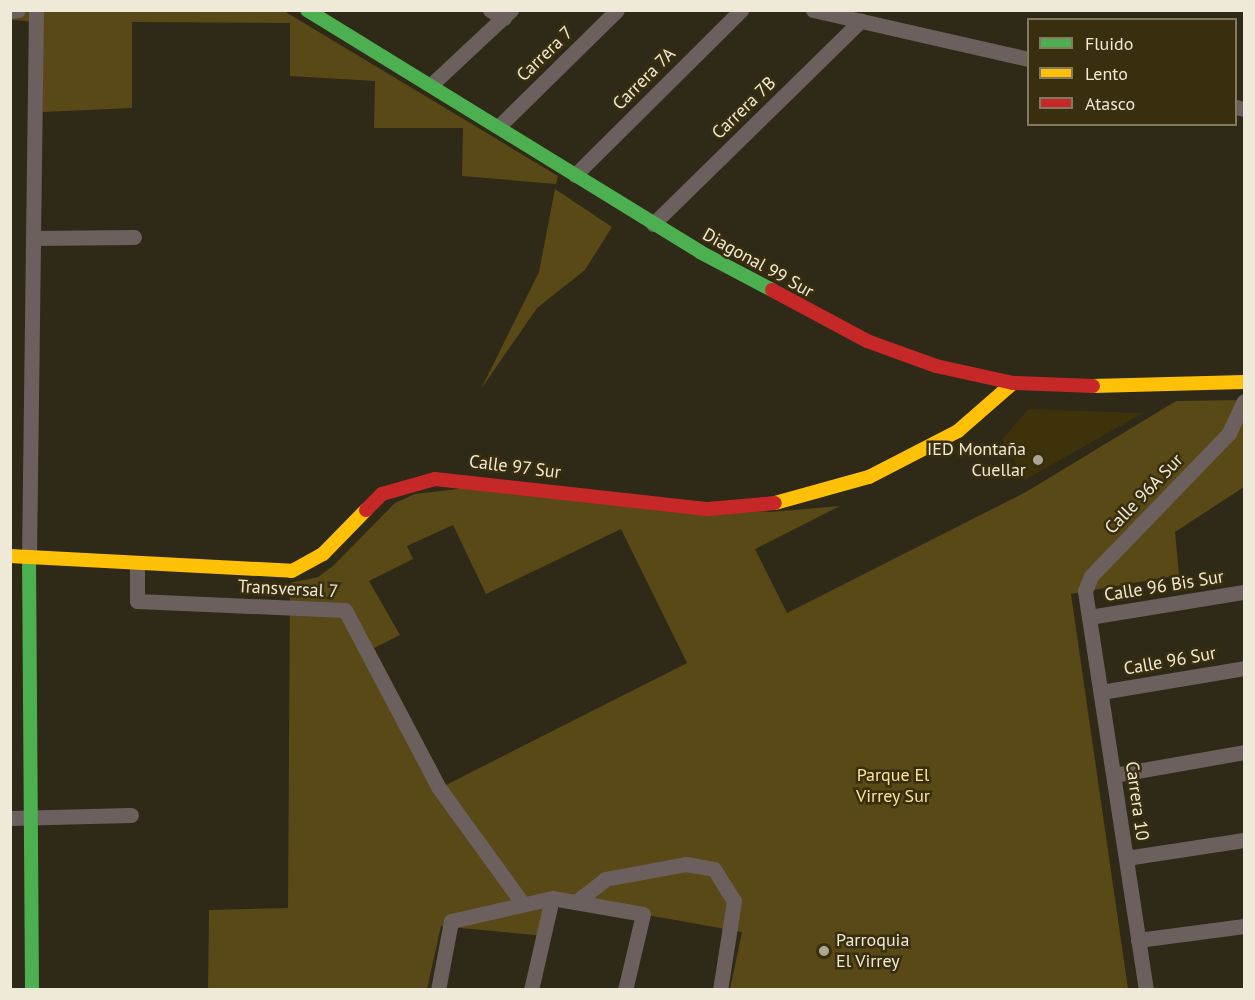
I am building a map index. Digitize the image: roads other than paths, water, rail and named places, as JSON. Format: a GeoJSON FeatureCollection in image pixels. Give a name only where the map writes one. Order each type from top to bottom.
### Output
{"type":"FeatureCollection","features":[{"type":"Feature","properties":{"kind":"street"},"geometry":{"type":"LineString","coordinates":[[10,11],[18,10]]}},
{"type":"Feature","properties":{"kind":"street"},"geometry":{"type":"LineString","coordinates":[[32,990],[29,557],[36,10]]}},
{"type":"Feature","properties":{"kind":"street","name":"Diagonal 99 Sur"},"geometry":{"type":"LineString","coordinates":[[307,10],[432,84],[654,224],[867,341],[936,366],[1013,383],[1129,387],[1245,382]]}},
{"type":"Feature","properties":{"kind":"street"},"geometry":{"type":"LineString","coordinates":[[490,10],[508,14]]}},
{"type":"Feature","properties":{"kind":"street","name":"Carrera 7"},"geometry":{"type":"LineString","coordinates":[[499,126],[617,10]]}},
{"type":"Feature","properties":{"kind":"street","name":"Carrera 7A"},"geometry":{"type":"LineString","coordinates":[[575,175],[741,10]]}},
{"type":"Feature","properties":{"kind":"street"},"geometry":{"type":"LineString","coordinates":[[813,10],[871,18],[1027,58]]}},
{"type":"Feature","properties":{"kind":"street"},"geometry":{"type":"LineString","coordinates":[[432,84],[508,14]]}},
{"type":"Feature","properties":{"kind":"street","name":"Carrera 7B"},"geometry":{"type":"LineString","coordinates":[[654,224],[871,18]]}},
{"type":"Feature","properties":{"kind":"street"},"geometry":{"type":"LineString","coordinates":[[33,238],[134,237]]}},
{"type":"Feature","properties":{"kind":"street","name":"Calle 97 Sur"},"geometry":{"type":"LineString","coordinates":[[10,556],[137,564],[300,569],[382,494],[435,479],[708,508],[806,498],[869,477],[965,427],[1013,383]]}},
{"type":"Feature","properties":{"kind":"street","name":"Calle 96A Sur"},"geometry":{"type":"LineString","coordinates":[[1089,617],[1085,591],[1091,576],[1229,433],[1245,401]]}},
{"type":"Feature","properties":{"kind":"street","name":"Transversal 7"},"geometry":{"type":"LineString","coordinates":[[137,564],[137,601],[345,610],[439,788],[523,904]]}},
{"type":"Feature","properties":{"kind":"street","name":"Calle 96 Bis Sur"},"geometry":{"type":"LineString","coordinates":[[1089,617],[1245,592]]}},
{"type":"Feature","properties":{"kind":"street","name":"Carrera 10"},"geometry":{"type":"LineString","coordinates":[[1089,617],[1146,990]]}},
{"type":"Feature","properties":{"kind":"street","name":"Calle 96 Sur"},"geometry":{"type":"LineString","coordinates":[[1101,693],[1245,668]]}},
{"type":"Feature","properties":{"kind":"street"},"geometry":{"type":"LineString","coordinates":[[1114,775],[1245,752]]}},
{"type":"Feature","properties":{"kind":"street"},"geometry":{"type":"LineString","coordinates":[[10,818],[131,816]]}},
{"type":"Feature","properties":{"kind":"street"},"geometry":{"type":"LineString","coordinates":[[1126,858],[1245,840]]}},
{"type":"Feature","properties":{"kind":"street"},"geometry":{"type":"LineString","coordinates":[[576,902],[605,879],[686,864],[714,869],[727,882],[734,901],[732,932],[720,990]]}},
{"type":"Feature","properties":{"kind":"street"},"geometry":{"type":"LineString","coordinates":[[531,990],[552,898]]}},
{"type":"Feature","properties":{"kind":"street"},"geometry":{"type":"LineString","coordinates":[[438,990],[451,921],[552,898],[643,914],[625,990]]}},
{"type":"Feature","properties":{"kind":"street"},"geometry":{"type":"LineString","coordinates":[[1138,940],[1245,926]]}},
{"type":"Feature","properties":{"kind":"place","name":"IED Montaña Cuellar"},"geometry":{"type":"Point","coordinates":[1038,460]}},
{"type":"Feature","properties":{"kind":"place","name":"Parroquia El Virrey"},"geometry":{"type":"Point","coordinates":[824,951]}},
{"type":"Feature","properties":{"kind":"park label","name":"Parque El Virrey Sur"},"geometry":{"type":"Point","coordinates":[893,786]}}]}
